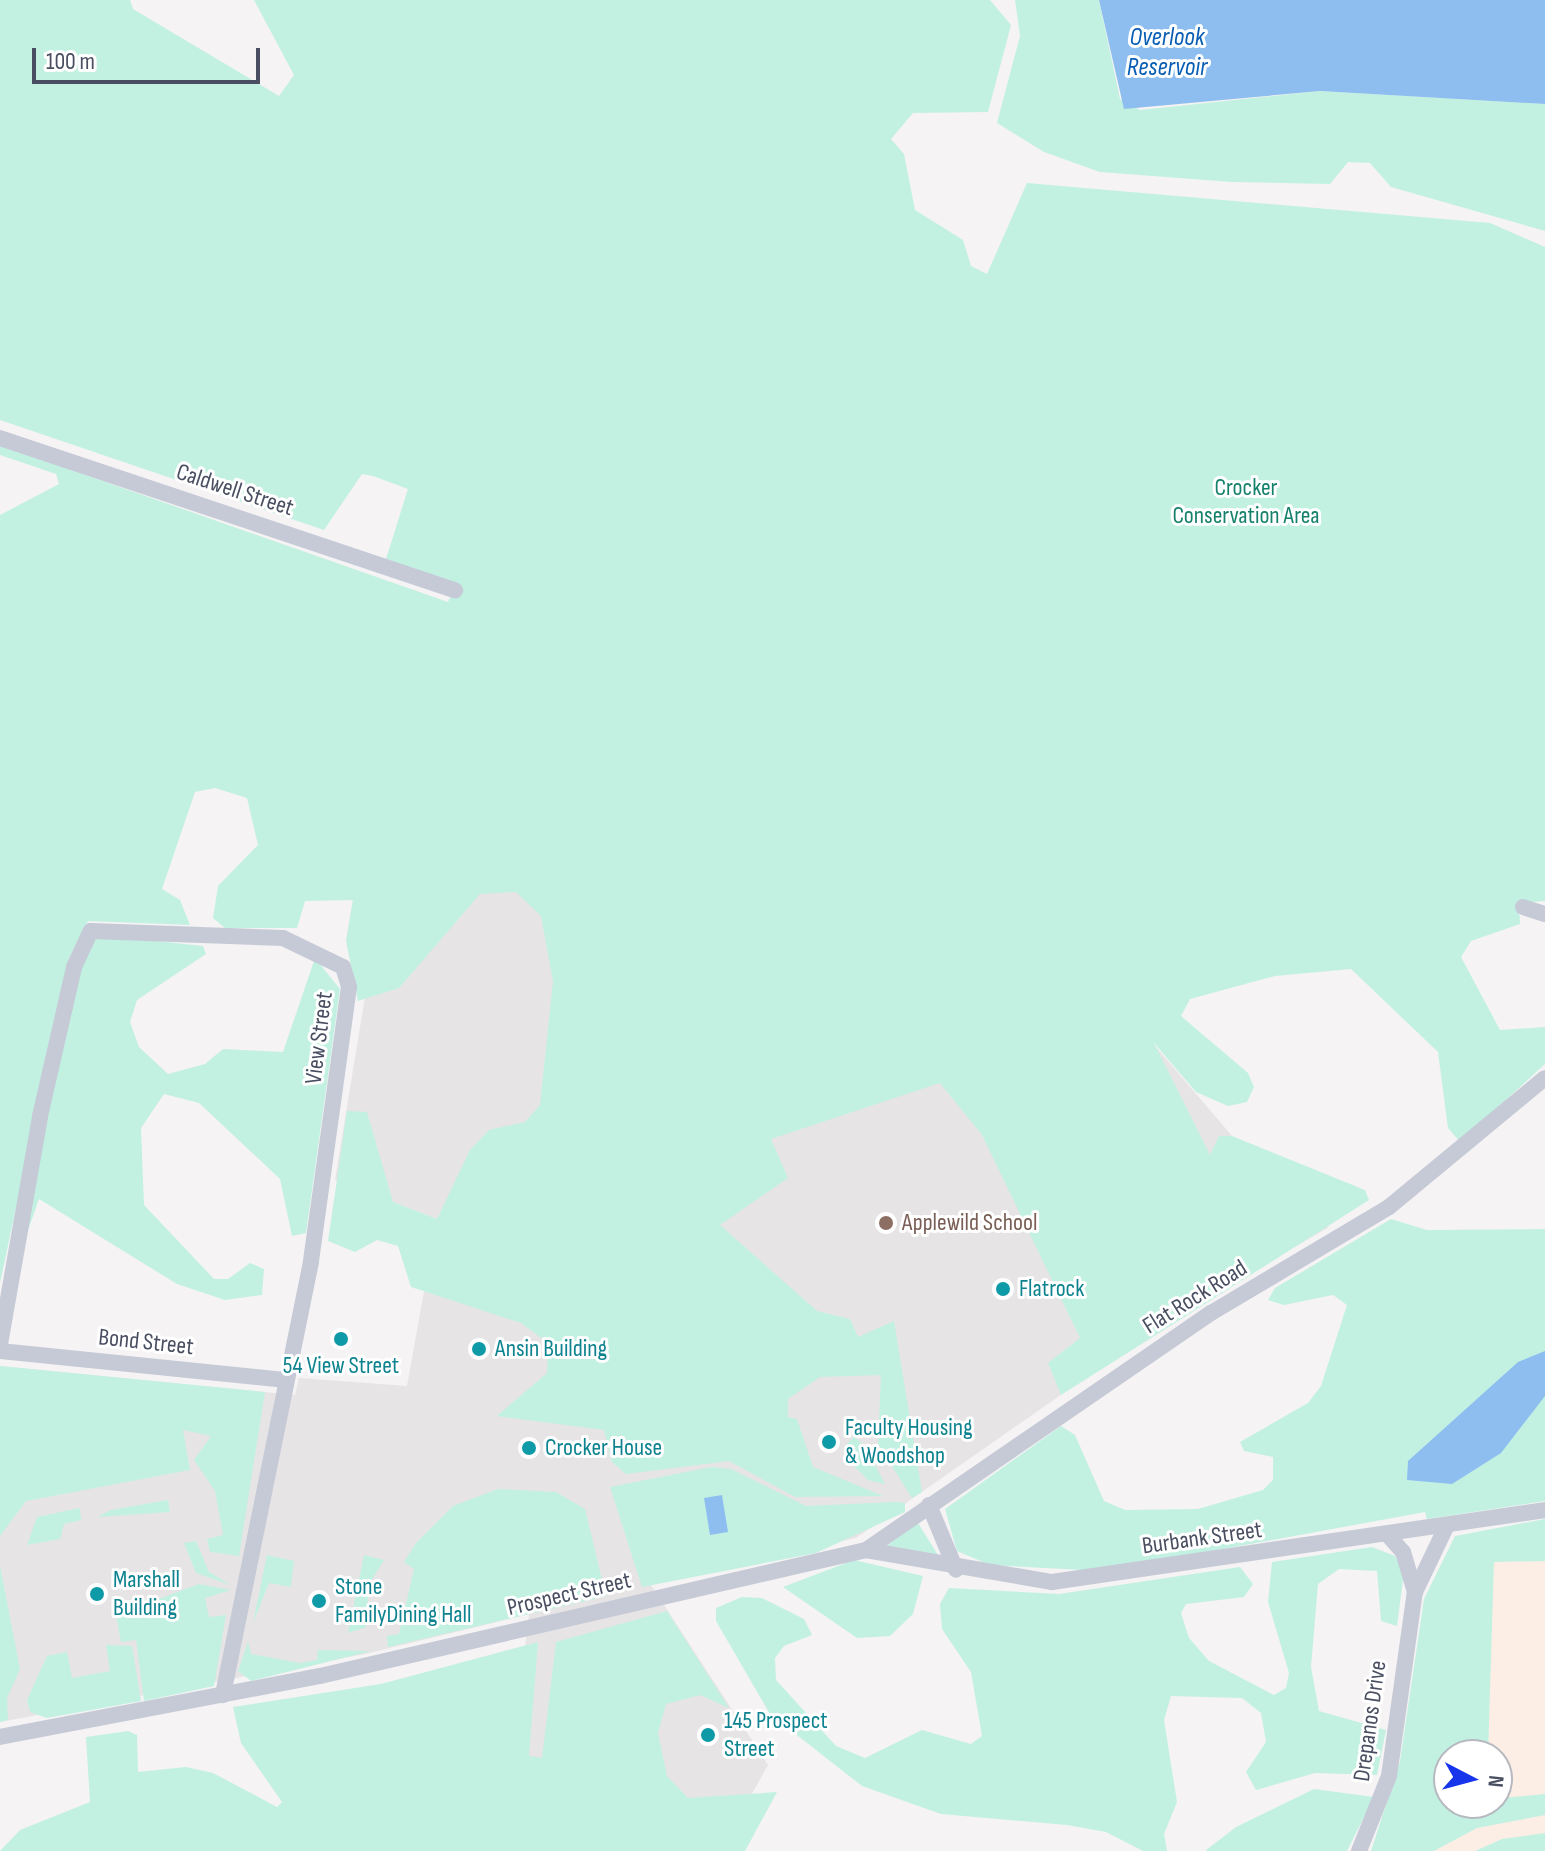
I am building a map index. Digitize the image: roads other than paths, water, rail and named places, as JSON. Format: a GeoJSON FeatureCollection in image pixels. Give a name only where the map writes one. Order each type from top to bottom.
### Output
{"type":"FeatureCollection","features":[{"type":"Feature","properties":{"kind":"street","name":"Caldwell Street"},"geometry":{"type":"LineString","coordinates":[[0,438],[455,590]]}},
{"type":"Feature","properties":{"kind":"street"},"geometry":{"type":"LineString","coordinates":[[1523,907],[1545,914]]}},
{"type":"Feature","properties":{"kind":"street","name":"View Street"},"geometry":{"type":"LineString","coordinates":[[0,1344],[18,1219],[84,939],[102,927],[283,938],[338,964],[349,980],[333,1125],[287,1380],[223,1695]]}},
{"type":"Feature","properties":{"kind":"street","name":"Flat Rock Road"},"geometry":{"type":"LineString","coordinates":[[866,1550],[1211,1313],[1389,1207],[1545,1078]]}},
{"type":"Feature","properties":{"kind":"street","name":"Bond Street"},"geometry":{"type":"LineString","coordinates":[[0,1351],[287,1380]]}},
{"type":"Feature","properties":{"kind":"street"},"geometry":{"type":"LineString","coordinates":[[929,1505],[956,1570]]}},
{"type":"Feature","properties":{"kind":"street","name":"Burbank Street"},"geometry":{"type":"LineString","coordinates":[[866,1550],[956,1570],[1052,1582],[1545,1510]]}},
{"type":"Feature","properties":{"kind":"street","name":"Drepanos Drive"},"geometry":{"type":"LineString","coordinates":[[1359,1851],[1389,1776],[1415,1592],[1447,1525]]}},
{"type":"Feature","properties":{"kind":"street","name":"Drepanos Drive"},"geometry":{"type":"LineString","coordinates":[[1388,1535],[1403,1552],[1415,1592]]}},
{"type":"Feature","properties":{"kind":"street","name":"Prospect Street"},"geometry":{"type":"LineString","coordinates":[[0,1737],[223,1695],[866,1550]]}},
{"type":"Feature","properties":{"kind":"water","name":"Overlook Reservoir"},"geometry":{"type":"Polygon","coordinates":[[[1099,0],[1545,0],[1545,104],[1320,91],[1124,109],[1099,0]]]}},
{"type":"Feature","properties":{"kind":"water"},"geometry":{"type":"Polygon","coordinates":[[[1545,1351],[1545,1396],[1501,1453],[1452,1484],[1407,1480],[1408,1461],[1518,1362],[1545,1351]]]}},
{"type":"Feature","properties":{"kind":"water"},"geometry":{"type":"Polygon","coordinates":[[[722,1495],[728,1532],[710,1535],[704,1498],[722,1495]]]}},
{"type":"Feature","properties":{"kind":"place","name":"Applewild School"},"geometry":{"type":"Point","coordinates":[886,1223]}},
{"type":"Feature","properties":{"kind":"place","name":"Flatrock"},"geometry":{"type":"Point","coordinates":[1003,1289]}},
{"type":"Feature","properties":{"kind":"place","name":"54 View Street"},"geometry":{"type":"Point","coordinates":[341,1339]}},
{"type":"Feature","properties":{"kind":"place","name":"Ansin Building"},"geometry":{"type":"Point","coordinates":[479,1349]}},
{"type":"Feature","properties":{"kind":"place","name":"Faculty Housing & Woodshop"},"geometry":{"type":"Point","coordinates":[829,1442]}},
{"type":"Feature","properties":{"kind":"place","name":"Crocker House"},"geometry":{"type":"Point","coordinates":[529,1448]}},
{"type":"Feature","properties":{"kind":"place","name":"Marshall Building"},"geometry":{"type":"Point","coordinates":[97,1594]}},
{"type":"Feature","properties":{"kind":"place","name":"Stone FamilyDining Hall"},"geometry":{"type":"Point","coordinates":[319,1601]}},
{"type":"Feature","properties":{"kind":"place","name":"145 Prospect Street"},"geometry":{"type":"Point","coordinates":[708,1735]}},
{"type":"Feature","properties":{"kind":"park label","name":"Crocker Conservation Area"},"geometry":{"type":"Point","coordinates":[1246,502]}}]}
